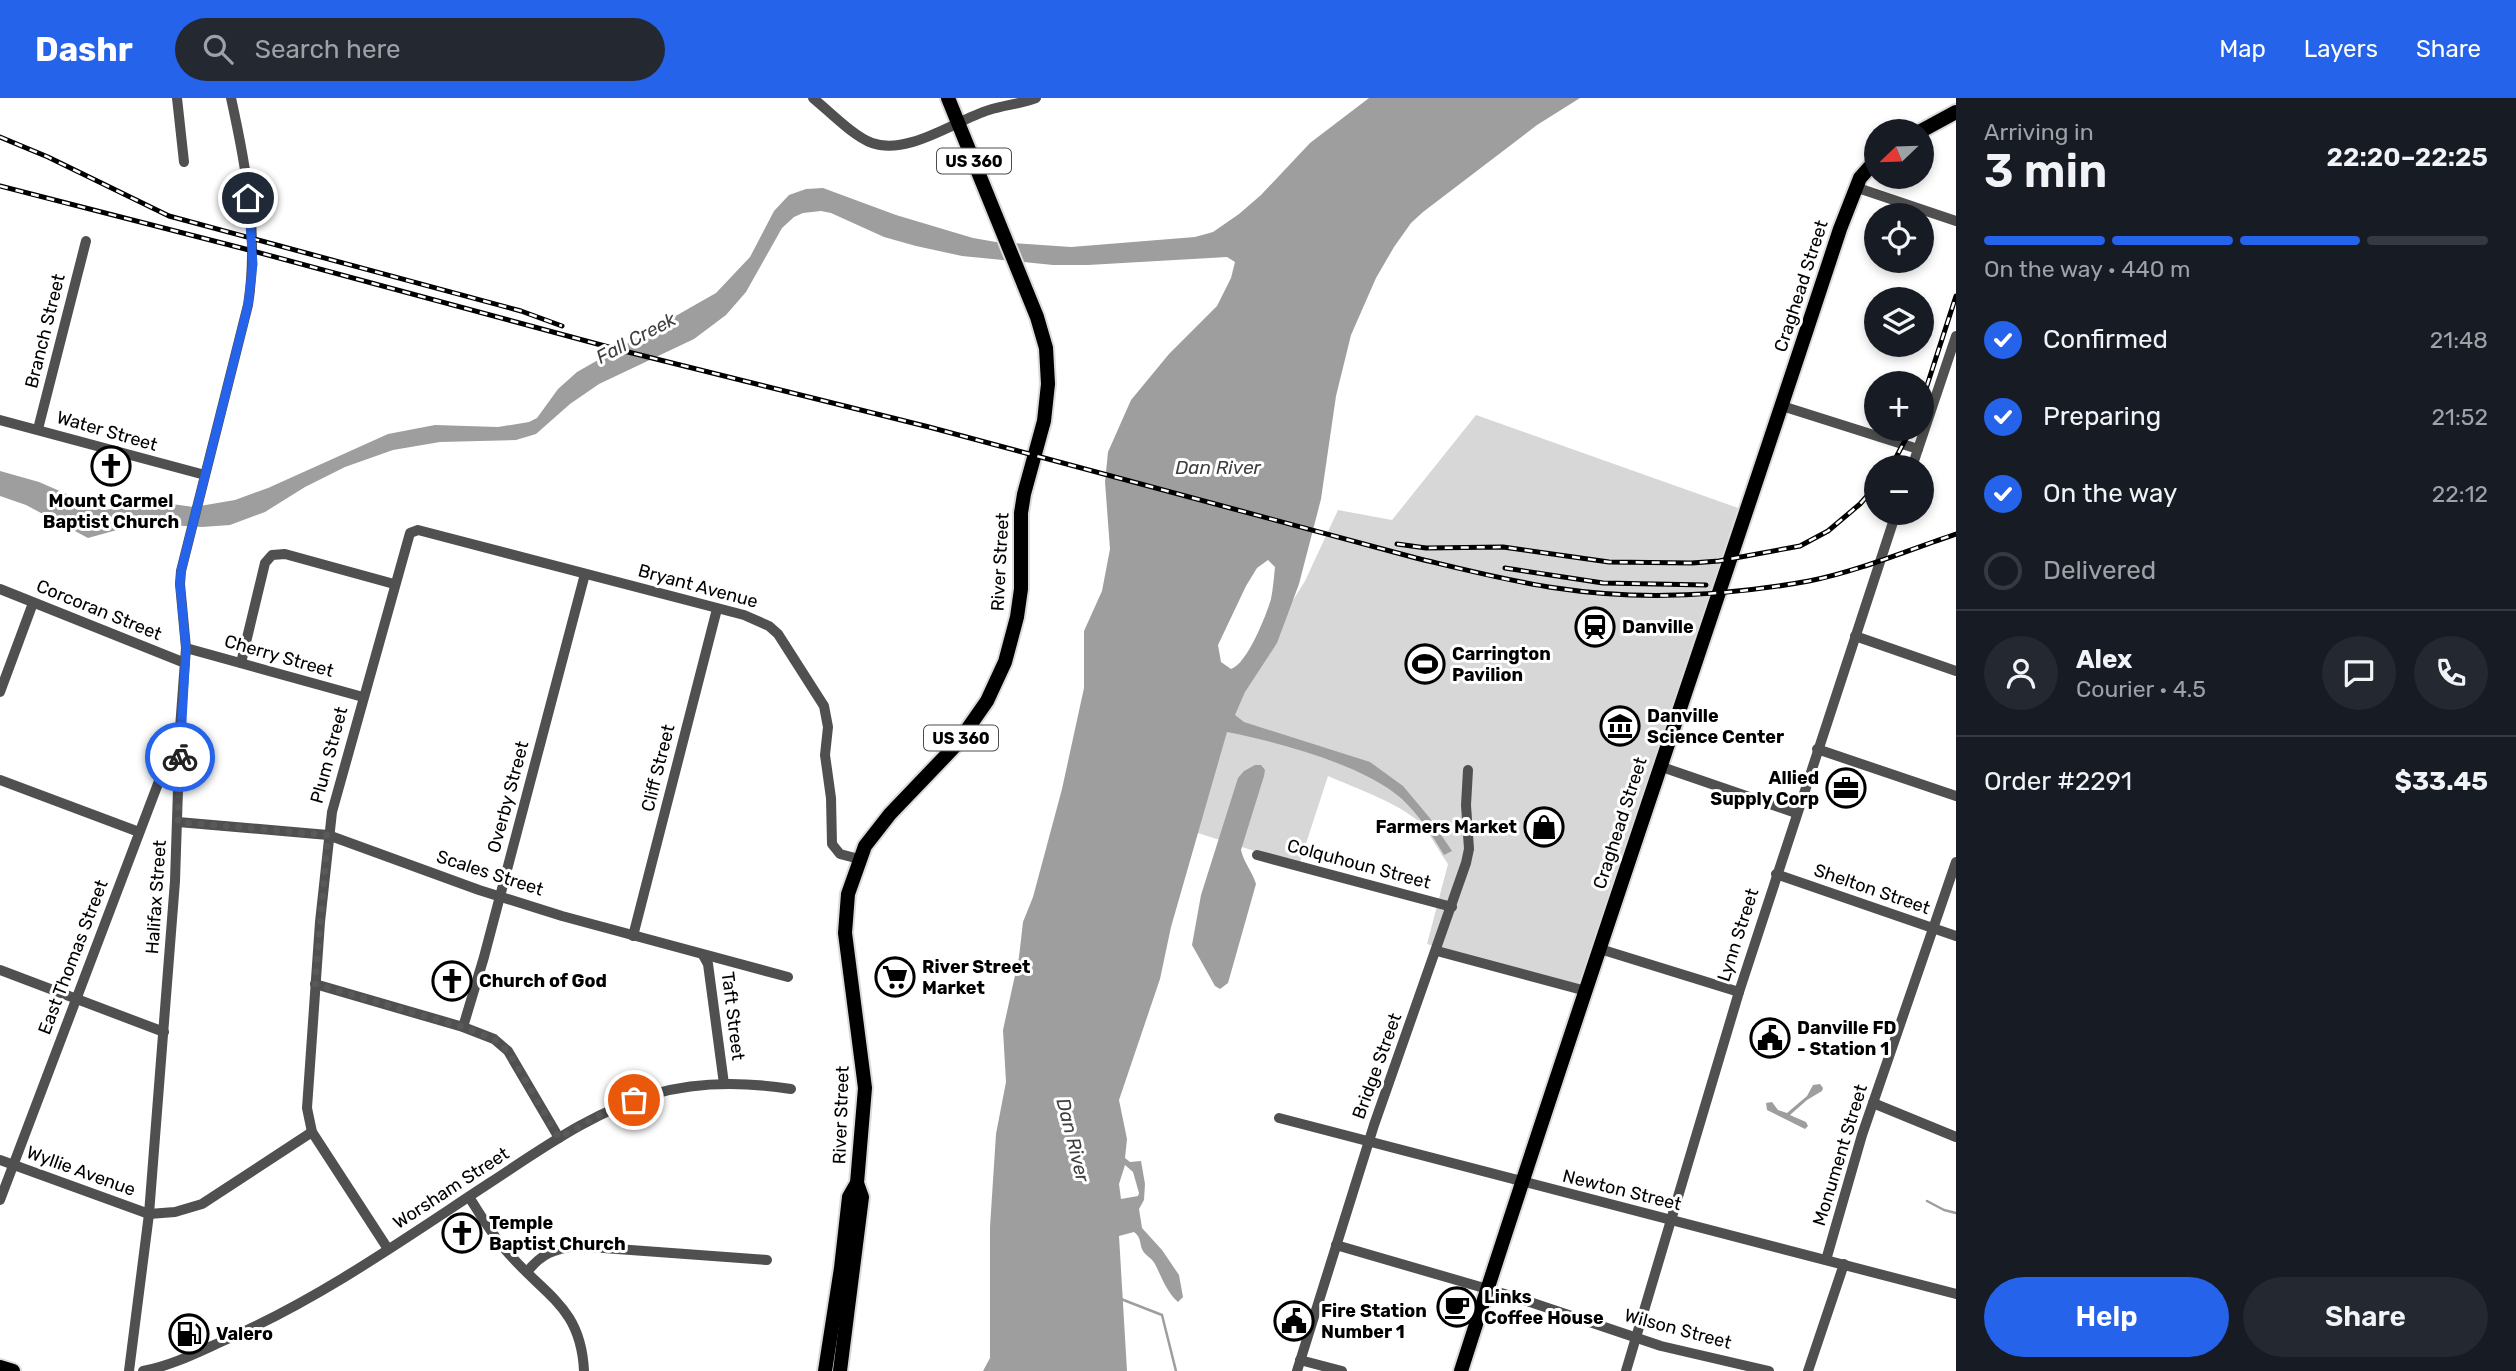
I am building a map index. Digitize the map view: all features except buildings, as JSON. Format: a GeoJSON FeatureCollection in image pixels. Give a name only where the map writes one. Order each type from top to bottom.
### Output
{"type":"FeatureCollection","features":[{"type":"Feature","properties":{"kind":"main road","name":"US 360"},"geometry":{"type":"LineString","coordinates":[[948,98],[958,124]]}},
{"type":"Feature","properties":{"kind":"main road"},"geometry":{"type":"LineString","coordinates":[[1934,124],[1956,112]]}},
{"type":"Feature","properties":{"kind":"main road","name":"River Street"},"geometry":{"type":"LineString","coordinates":[[840,1371],[862,1197],[857,1183],[865,1088],[845,933],[848,894],[859,859],[877,830],[941,763],[975,720],[998,680],[1011,643],[1021,589],[1024,494],[1044,421],[1048,384],[1043,334],[958,124]]}},
{"type":"Feature","properties":{"kind":"main road","name":"Craghead Street"},"geometry":{"type":"LineString","coordinates":[[1461,1371],[1660,766],[1855,187],[1864,171]]}},
{"type":"Feature","properties":{"kind":"main road","name":"River Street"},"geometry":{"type":"LineString","coordinates":[[825,1371],[849,1197],[857,1183]]}},
{"type":"Feature","properties":{"kind":"main road"},"geometry":{"type":"LineString","coordinates":[[0,1367],[13,1371]]}},
{"type":"Feature","properties":{"kind":"street"},"geometry":{"type":"LineString","coordinates":[[177,98],[184,162]]}},
{"type":"Feature","properties":{"kind":"street","name":"Halifax Street"},"geometry":{"type":"LineString","coordinates":[[129,1371],[149,1214],[178,822],[180,727],[186,649],[180,584],[248,305],[253,264],[252,221],[231,98]]}},
{"type":"Feature","properties":{"kind":"street"},"geometry":{"type":"LineString","coordinates":[[813,98],[866,140],[883,146],[909,142],[992,109],[1036,98]]}},
{"type":"Feature","properties":{"kind":"street"},"geometry":{"type":"LineString","coordinates":[[1855,187],[1956,221]]}},
{"type":"Feature","properties":{"kind":"street","name":"Branch Street"},"geometry":{"type":"LineString","coordinates":[[38,429],[86,241]]}},
{"type":"Feature","properties":{"kind":"street"},"geometry":{"type":"LineString","coordinates":[[1916,455],[1956,336]]}},
{"type":"Feature","properties":{"kind":"street"},"geometry":{"type":"LineString","coordinates":[[1782,406],[1918,449]]}},
{"type":"Feature","properties":{"kind":"street","name":"Water Street"},"geometry":{"type":"LineString","coordinates":[[0,420],[205,475]]}},
{"type":"Feature","properties":{"kind":"street","name":"Lynn Street"},"geometry":{"type":"LineString","coordinates":[[1626,1371],[1738,992],[1892,525]]}},
{"type":"Feature","properties":{"kind":"street","name":"Plum Street"},"geometry":{"type":"LineString","coordinates":[[388,1249],[308,1123],[315,984],[328,835],[363,697],[410,533],[418,530],[436,535]]}},
{"type":"Feature","properties":{"kind":"street","name":"Bryant Avenue"},"geometry":{"type":"LineString","coordinates":[[436,535],[744,615],[769,626],[785,641],[799,669],[819,697],[827,716],[825,755],[831,798],[832,844],[840,854],[859,859]]}},
{"type":"Feature","properties":{"kind":"street"},"geometry":{"type":"LineString","coordinates":[[241,663],[268,558],[278,553],[394,584]]}},
{"type":"Feature","properties":{"kind":"street","name":"Overby Street"},"geometry":{"type":"LineString","coordinates":[[463,1027],[584,574]]}},
{"type":"Feature","properties":{"kind":"street","name":"Corcoran Street"},"geometry":{"type":"LineString","coordinates":[[0,589],[185,663]]}},
{"type":"Feature","properties":{"kind":"street"},"geometry":{"type":"LineString","coordinates":[[0,692],[33,603]]}},
{"type":"Feature","properties":{"kind":"street","name":"Cliff Street"},"geometry":{"type":"LineString","coordinates":[[633,936],[717,609]]}},
{"type":"Feature","properties":{"kind":"street"},"geometry":{"type":"LineString","coordinates":[[1855,636],[1956,671]]}},
{"type":"Feature","properties":{"kind":"street","name":"Cherry Street"},"geometry":{"type":"LineString","coordinates":[[186,649],[363,697]]}},
{"type":"Feature","properties":{"kind":"street","name":"East Thomas Street"},"geometry":{"type":"LineString","coordinates":[[0,1200],[180,727]]}},
{"type":"Feature","properties":{"kind":"street"},"geometry":{"type":"LineString","coordinates":[[1817,749],[1956,796]]}},
{"type":"Feature","properties":{"kind":"street"},"geometry":{"type":"LineString","coordinates":[[1660,766],[1796,813]]}},
{"type":"Feature","properties":{"kind":"street","name":"Bridge Street"},"geometry":{"type":"LineString","coordinates":[[1299,1365],[1369,1141],[1437,951],[1469,849],[1466,805],[1468,770]]}},
{"type":"Feature","properties":{"kind":"street"},"geometry":{"type":"LineString","coordinates":[[0,780],[139,832]]}},
{"type":"Feature","properties":{"kind":"street","name":"Scales Street"},"geometry":{"type":"LineString","coordinates":[[178,822],[328,835],[500,896],[633,936],[788,977]]}},
{"type":"Feature","properties":{"kind":"street","name":"Colquhoun Street"},"geometry":{"type":"LineString","coordinates":[[1256,855],[1452,907]]}},
{"type":"Feature","properties":{"kind":"street","name":"Monument Street"},"geometry":{"type":"LineString","coordinates":[[1826,1260],[1873,1103],[1956,862]]}},
{"type":"Feature","properties":{"kind":"street","name":"Shelton Street"},"geometry":{"type":"LineString","coordinates":[[1776,874],[1956,936]]}},
{"type":"Feature","properties":{"kind":"street"},"geometry":{"type":"LineString","coordinates":[[1600,948],[1738,992]]}},
{"type":"Feature","properties":{"kind":"street"},"geometry":{"type":"LineString","coordinates":[[1437,951],[1586,991]]}},
{"type":"Feature","properties":{"kind":"street","name":"Taft Street"},"geometry":{"type":"LineString","coordinates":[[703,955],[708,964],[724,1084]]}},
{"type":"Feature","properties":{"kind":"street"},"geometry":{"type":"LineString","coordinates":[[0,970],[164,1032]]}},
{"type":"Feature","properties":{"kind":"street"},"geometry":{"type":"LineString","coordinates":[[315,984],[463,1027],[494,1039],[508,1051],[559,1138]]}},
{"type":"Feature","properties":{"kind":"street","name":"Worsham Street"},"geometry":{"type":"LineString","coordinates":[[143,1371],[179,1361],[316,1295],[559,1138],[605,1112],[634,1100],[678,1088],[755,1084],[791,1089]]}},
{"type":"Feature","properties":{"kind":"street"},"geometry":{"type":"LineString","coordinates":[[1873,1103],[1956,1136]]}},
{"type":"Feature","properties":{"kind":"street","name":"Newton Street"},"geometry":{"type":"LineString","coordinates":[[1279,1118],[1956,1294]]}},
{"type":"Feature","properties":{"kind":"street"},"geometry":{"type":"LineString","coordinates":[[149,1214],[175,1212],[202,1203],[312,1132]]}},
{"type":"Feature","properties":{"kind":"street","name":"Wyllie Avenue"},"geometry":{"type":"LineString","coordinates":[[0,1160],[149,1214]]}},
{"type":"Feature","properties":{"kind":"street"},"geometry":{"type":"LineString","coordinates":[[468,1197],[499,1242],[572,1320],[581,1340],[584,1371]]}},
{"type":"Feature","properties":{"kind":"street","name":"Wilson Street"},"geometry":{"type":"LineString","coordinates":[[1336,1245],[1488,1289],[1661,1346],[1769,1371]]}},
{"type":"Feature","properties":{"kind":"street"},"geometry":{"type":"LineString","coordinates":[[527,1272],[540,1257],[576,1246],[767,1260]]}},
{"type":"Feature","properties":{"kind":"street"},"geometry":{"type":"LineString","coordinates":[[1808,1371],[1844,1265]]}},
{"type":"Feature","properties":{"kind":"street"},"geometry":{"type":"LineString","coordinates":[[1299,1365],[1342,1371]]}},
{"type":"Feature","properties":{"kind":"shaded area"},"geometry":{"type":"Polygon","coordinates":[[[1476,415],[1738,508],[1581,985],[1427,944],[1448,864],[1416,819],[1379,798],[1328,776],[1299,865],[1185,829],[1257,658],[1305,581],[1338,510],[1392,520],[1476,415]]]}},
{"type":"Feature","properties":{"kind":"water","name":"Dan River"},"geometry":{"type":"Polygon","coordinates":[[[1369,98],[1580,98],[1537,125],[1411,223],[1376,278],[1351,335],[1336,396],[1321,499],[1299,584],[1277,643],[1245,692],[1235,715],[1244,722],[1370,762],[1403,786],[1429,817],[1452,851],[1444,855],[1425,825],[1408,805],[1386,787],[1366,776],[1319,756],[1227,732],[1171,927],[1160,979],[1119,1100],[1127,1139],[1125,1158],[1130,1162],[1141,1161],[1145,1184],[1144,1200],[1139,1209],[1142,1228],[1162,1250],[1179,1275],[1183,1297],[1178,1302],[1170,1293],[1154,1262],[1143,1251],[1137,1234],[1134,1232],[1119,1236],[1127,1371],[983,1371],[990,1358],[990,1227],[996,1134],[1006,1082],[1003,1030],[1019,957],[1023,922],[1033,897],[1062,789],[1084,688],[1084,631],[1102,591],[1110,549],[1105,482],[1108,452],[1131,400],[1169,354],[1217,306],[1231,278],[1235,262],[1227,257],[1053,265],[962,256],[884,237],[831,213],[803,213],[782,228],[746,292],[726,315],[694,339],[599,384],[570,404],[536,434],[516,440],[440,442],[393,450],[345,467],[305,487],[265,512],[230,525],[202,527],[150,524],[88,538],[26,505],[0,496],[0,471],[39,482],[86,505],[103,510],[164,503],[194,507],[235,500],[268,488],[388,434],[435,425],[498,427],[529,422],[537,418],[558,389],[577,372],[716,293],[750,257],[774,211],[789,195],[806,189],[823,188],[896,215],[973,238],[996,242],[1071,247],[1195,237],[1213,232],[1239,214],[1261,195],[1310,143],[1369,98]],[[1268,560],[1257,568],[1246,586],[1218,645],[1221,662],[1231,669],[1249,649],[1269,607],[1275,567],[1268,560]],[[1125,1165],[1119,1184],[1121,1199],[1138,1196],[1139,1193],[1133,1172],[1125,1165]]]}},
{"type":"Feature","properties":{"kind":"water"},"geometry":{"type":"Polygon","coordinates":[[[1255,765],[1261,765],[1265,770],[1241,850],[1256,884],[1228,983],[1220,989],[1215,986],[1192,945],[1201,895],[1238,778],[1255,765]]]}},
{"type":"Feature","properties":{"kind":"water"},"geometry":{"type":"Polygon","coordinates":[[[1820,1084],[1822,1091],[1790,1115],[1806,1122],[1808,1126],[1805,1129],[1767,1110],[1766,1103],[1772,1102],[1778,1110],[1787,1113],[1807,1096],[1813,1085],[1820,1084]]]}},
{"type":"Feature","properties":{"kind":"waterway"},"geometry":{"type":"LineString","coordinates":[[1927,1201],[1956,1213]]}},
{"type":"Feature","properties":{"kind":"waterway"},"geometry":{"type":"LineString","coordinates":[[1121,1299],[1162,1315],[1176,1371]]}},
{"type":"Feature","properties":{"kind":"railway"},"geometry":{"type":"LineString","coordinates":[[0,137],[48,157],[169,216],[521,311],[562,326]]}},
{"type":"Feature","properties":{"kind":"railway"},"geometry":{"type":"LineString","coordinates":[[0,186],[616,349],[929,427],[1416,558],[1538,585],[1588,592],[1651,595],[1746,590],[1828,577],[1956,534]]}},
{"type":"Feature","properties":{"kind":"railway"},"geometry":{"type":"LineString","coordinates":[[1932,371],[1956,296]]}},
{"type":"Feature","properties":{"kind":"railway"},"geometry":{"type":"LineString","coordinates":[[1897,455],[1905,441]]}},
{"type":"Feature","properties":{"kind":"railway"},"geometry":{"type":"LineString","coordinates":[[1397,544],[1426,548],[1503,547],[1609,562],[1719,561],[1800,546],[1828,531],[1864,500]]}},
{"type":"Feature","properties":{"kind":"railway"},"geometry":{"type":"LineString","coordinates":[[1505,568],[1603,583],[1706,585]]}},
{"type":"Feature","properties":{"kind":"way so far"},"geometry":{"type":"LineString","coordinates":[[180,757],[178,822],[319,832],[328,835],[315,984],[463,1027],[502,1044],[559,1138],[605,1112],[634,1100]]}},
{"type":"Feature","properties":{"kind":"place","name":"Mount Carmel Baptist Church"},"geometry":{"type":"Point","coordinates":[111,466]}},
{"type":"Feature","properties":{"kind":"place","name":"Danville"},"geometry":{"type":"Point","coordinates":[1595,627]}},
{"type":"Feature","properties":{"kind":"place","name":"Carrington Pavilion"},"geometry":{"type":"Point","coordinates":[1425,664]}},
{"type":"Feature","properties":{"kind":"place","name":"Danville Science Center"},"geometry":{"type":"Point","coordinates":[1620,726]}},
{"type":"Feature","properties":{"kind":"place","name":"Allied Supply Corp"},"geometry":{"type":"Point","coordinates":[1846,788]}},
{"type":"Feature","properties":{"kind":"place","name":"Farmers Market"},"geometry":{"type":"Point","coordinates":[1544,827]}},
{"type":"Feature","properties":{"kind":"place","name":"River Street Market"},"geometry":{"type":"Point","coordinates":[895,977]}},
{"type":"Feature","properties":{"kind":"place","name":"Church of God"},"geometry":{"type":"Point","coordinates":[452,981]}},
{"type":"Feature","properties":{"kind":"place","name":"Danville FD - Station 1"},"geometry":{"type":"Point","coordinates":[1770,1038]}},
{"type":"Feature","properties":{"kind":"place","name":"Temple Baptist Church"},"geometry":{"type":"Point","coordinates":[462,1233]}},
{"type":"Feature","properties":{"kind":"place","name":"Links Coffee House"},"geometry":{"type":"Point","coordinates":[1457,1307]}},
{"type":"Feature","properties":{"kind":"place","name":"Fire Station Number 1"},"geometry":{"type":"Point","coordinates":[1294,1321]}},
{"type":"Feature","properties":{"kind":"place","name":"Valero"},"geometry":{"type":"Point","coordinates":[189,1334]}},
{"type":"Feature","properties":{"kind":"route"},"geometry":{"type":"LineString","coordinates":[[180,757],[186,649],[181,571],[248,305],[253,264],[252,221],[248,198]]}},
{"type":"Feature","properties":{"kind":"water label","name":"Fall Creek"},"geometry":{"type":"Point","coordinates":[636,338]}}]}
